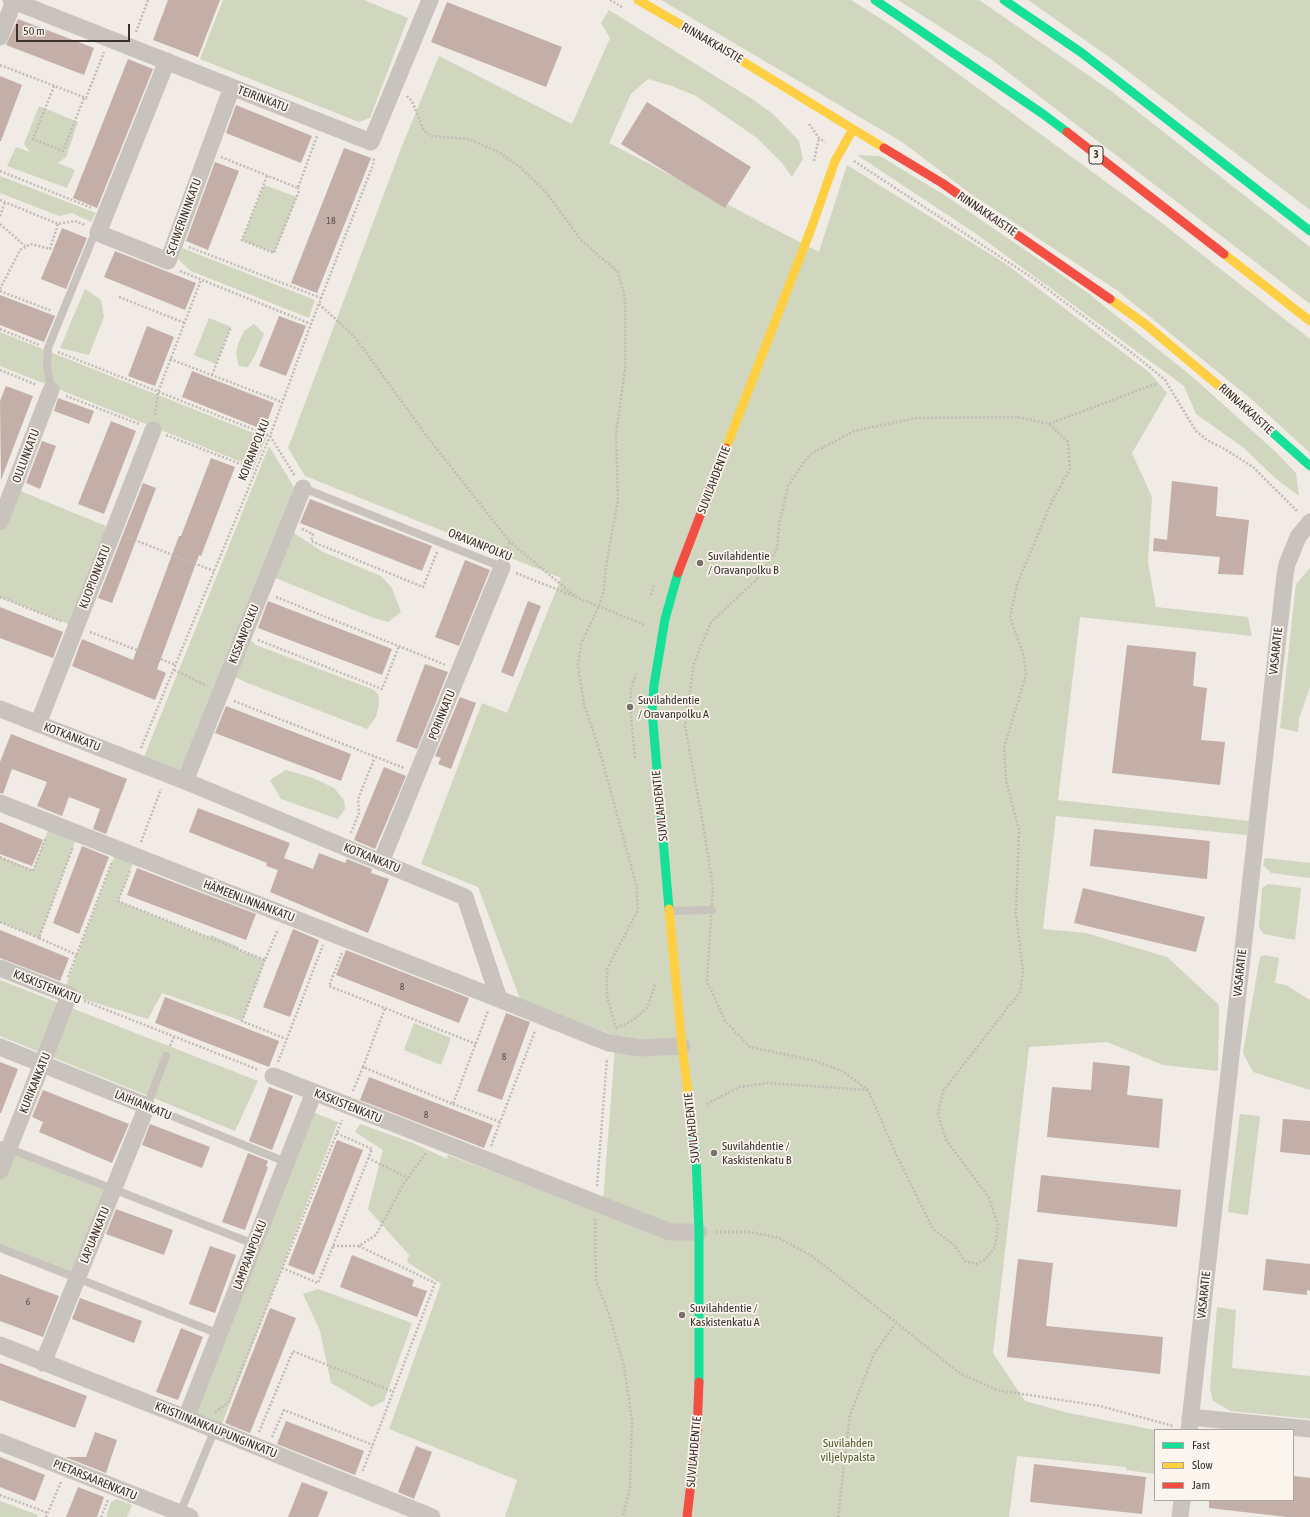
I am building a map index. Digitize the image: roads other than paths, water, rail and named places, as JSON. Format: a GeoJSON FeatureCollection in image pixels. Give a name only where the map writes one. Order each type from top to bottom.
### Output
{"type":"FeatureCollection","features":[{"type":"Feature","properties":{"kind":"main road","name":"RINNAKKAISTIE"},"geometry":{"type":"LineString","coordinates":[[638,0],[716,45],[942,183],[1025,238],[1145,324],[1220,386],[1310,466]]}},
{"type":"Feature","properties":{"kind":"main road","name":"3"},"geometry":{"type":"LineString","coordinates":[[874,0],[1043,114],[1310,322]]}},
{"type":"Feature","properties":{"kind":"main road"},"geometry":{"type":"LineString","coordinates":[[1004,0],[1082,53],[1310,231]]}},
{"type":"Feature","properties":{"kind":"main road","name":"SUVILAHDENTIE"},"geometry":{"type":"LineString","coordinates":[[687,1517],[697,1431],[700,1352],[699,1232],[696,1157],[682,1046],[655,754],[652,711],[658,653],[665,619],[682,560],[840,152],[854,129]]}},
{"type":"Feature","properties":{"kind":"street","name":"TEIRINKATU"},"geometry":{"type":"LineString","coordinates":[[13,1],[371,142],[430,0]]}},
{"type":"Feature","properties":{"kind":"street"},"geometry":{"type":"LineString","coordinates":[[0,38],[13,1]]}},
{"type":"Feature","properties":{"kind":"street"},"geometry":{"type":"LineString","coordinates":[[99,232],[167,61]]}},
{"type":"Feature","properties":{"kind":"street","name":"SCHWERININKATU"},"geometry":{"type":"LineString","coordinates":[[99,232],[168,261],[232,87]]}},
{"type":"Feature","properties":{"kind":"street","name":"OULUNKATU"},"geometry":{"type":"LineString","coordinates":[[0,522],[51,390]]}},
{"type":"Feature","properties":{"kind":"street","name":"KUOPIONKATU"},"geometry":{"type":"LineString","coordinates":[[38,724],[153,430]]}},
{"type":"Feature","properties":{"kind":"street","name":"KISSANPOLKU"},"geometry":{"type":"LineString","coordinates":[[185,781],[303,488]]}},
{"type":"Feature","properties":{"kind":"street","name":"VASARATIE"},"geometry":{"type":"LineString","coordinates":[[1189,1426],[1285,575],[1287,564],[1298,537],[1310,522]]}},
{"type":"Feature","properties":{"kind":"street","name":"PORINKATU"},"geometry":{"type":"LineString","coordinates":[[381,862],[502,567]]}},
{"type":"Feature","properties":{"kind":"street","name":"KOTKANKATU"},"geometry":{"type":"LineString","coordinates":[[0,709],[185,781],[465,897],[496,998]]}},
{"type":"Feature","properties":{"kind":"street","name":"HÄMEENLINNANKATU"},"geometry":{"type":"LineString","coordinates":[[0,803],[496,998]]}},
{"type":"Feature","properties":{"kind":"street","name":"KASKISTENKATU"},"geometry":{"type":"LineString","coordinates":[[0,968],[66,994]]}},
{"type":"Feature","properties":{"kind":"street","name":"KURIKANKATU"},"geometry":{"type":"LineString","coordinates":[[0,1171],[4,1147],[42,1064],[66,994]]}},
{"type":"Feature","properties":{"kind":"street"},"geometry":{"type":"LineString","coordinates":[[496,998],[609,1043],[640,1048],[682,1046]]}},
{"type":"Feature","properties":{"kind":"street","name":"LAIHIANKATU"},"geometry":{"type":"LineString","coordinates":[[0,1048],[147,1106]]}},
{"type":"Feature","properties":{"kind":"street","name":"KASKISTENKATU"},"geometry":{"type":"LineString","coordinates":[[273,1076],[670,1232],[699,1232]]}},
{"type":"Feature","properties":{"kind":"street","name":"LAMPAANPOLKU"},"geometry":{"type":"LineString","coordinates":[[200,1423],[219,1334],[314,1092]]}},
{"type":"Feature","properties":{"kind":"street","name":"LAPUANKATU"},"geometry":{"type":"LineString","coordinates":[[43,1363],[147,1106]]}},
{"type":"Feature","properties":{"kind":"street","name":"KRISTIINANKAUPUNGINKATU"},"geometry":{"type":"LineString","coordinates":[[0,1345],[200,1423],[432,1517]]}},
{"type":"Feature","properties":{"kind":"street"},"geometry":{"type":"LineString","coordinates":[[1189,1426],[1310,1429]]}},
{"type":"Feature","properties":{"kind":"street","name":"PIETARSAARENKATU"},"geometry":{"type":"LineString","coordinates":[[0,1442],[185,1515]]}},
{"type":"Feature","properties":{"kind":"street"},"geometry":{"type":"LineString","coordinates":[[1180,1517],[1182,1501]]}},
{"type":"Feature","properties":{"kind":"lane"},"geometry":{"type":"LineString","coordinates":[[51,390],[47,366],[48,348],[92,240],[99,232]]}},
{"type":"Feature","properties":{"kind":"lane","name":"ORAVANPOLKU"},"geometry":{"type":"LineString","coordinates":[[303,488],[502,567]]}},
{"type":"Feature","properties":{"kind":"lane"},"geometry":{"type":"LineString","coordinates":[[670,911],[712,910]]}},
{"type":"Feature","properties":{"kind":"lane"},"geometry":{"type":"LineString","coordinates":[[147,1106],[166,1056]]}},
{"type":"Feature","properties":{"kind":"lane","name":"LAIHIANKATU"},"geometry":{"type":"LineString","coordinates":[[147,1106],[286,1162]]}},
{"type":"Feature","properties":{"kind":"lane"},"geometry":{"type":"LineString","coordinates":[[4,1147],[254,1244]]}},
{"type":"Feature","properties":{"kind":"lane"},"geometry":{"type":"LineString","coordinates":[[0,1248],[219,1334]]}},
{"type":"Feature","properties":{"kind":"lane"},"geometry":{"type":"LineString","coordinates":[[185,1515],[200,1423]]}},
{"type":"Feature","properties":{"kind":"place","name":"Suvilahdentie / Oravanpolku B"},"geometry":{"type":"Point","coordinates":[700,563]}},
{"type":"Feature","properties":{"kind":"place","name":"Suvilahdentie / Oravanpolku A"},"geometry":{"type":"Point","coordinates":[630,707]}},
{"type":"Feature","properties":{"kind":"place","name":"Suvilahdentie / Kaskistenkatu B"},"geometry":{"type":"Point","coordinates":[714,1153]}},
{"type":"Feature","properties":{"kind":"place","name":"Suvilahdentie / Kaskistenkatu A"},"geometry":{"type":"Point","coordinates":[682,1315]}},
{"type":"Feature","properties":{"kind":"park label","name":"Suvilahden viljelypalsta"},"geometry":{"type":"Point","coordinates":[848,1450]}}]}
